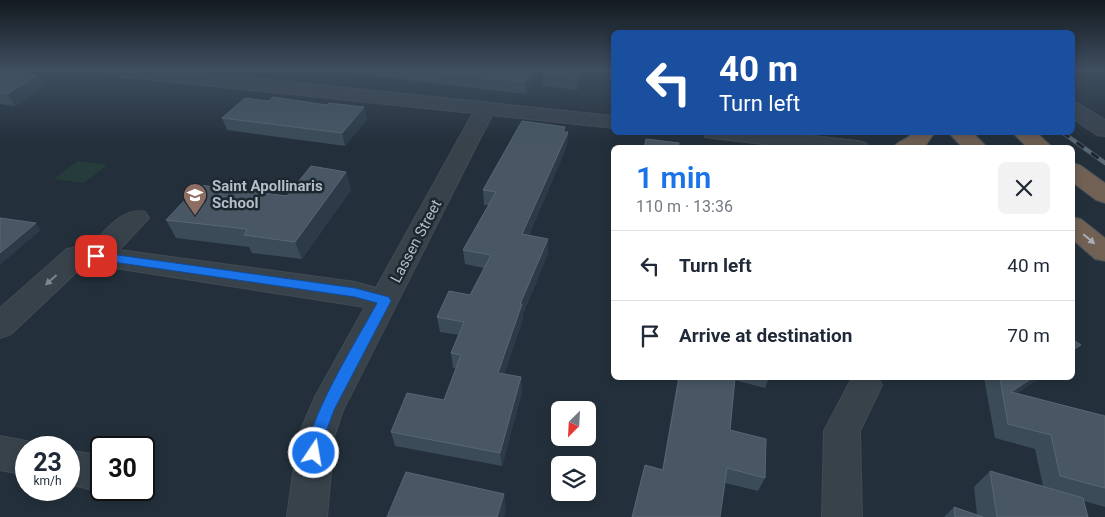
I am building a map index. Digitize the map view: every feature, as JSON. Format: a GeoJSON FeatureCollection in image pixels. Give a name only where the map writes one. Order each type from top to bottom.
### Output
{"type":"FeatureCollection","features":[{"type":"Feature","properties":{"kind":"highway"},"geometry":{"type":"LineString","coordinates":[[911,145],[918,142],[922,135]]}},
{"type":"Feature","properties":{"kind":"highway"},"geometry":{"type":"LineString","coordinates":[[962,135],[973,145]]}},
{"type":"Feature","properties":{"kind":"highway"},"geometry":{"type":"LineString","coordinates":[[1026,135],[1038,145]]}},
{"type":"Feature","properties":{"kind":"highway"},"geometry":{"type":"LineString","coordinates":[[1075,172],[1105,195]]}},
{"type":"Feature","properties":{"kind":"highway"},"geometry":{"type":"LineString","coordinates":[[1075,227],[1105,252]]}},
{"type":"Feature","properties":{"kind":"street"},"geometry":{"type":"LineString","coordinates":[[351,94],[611,122]]}},
{"type":"Feature","properties":{"kind":"street","name":"Lassen Street"},"geometry":{"type":"LineString","coordinates":[[306,517],[316,437],[327,408],[486,108]]}},
{"type":"Feature","properties":{"kind":"street"},"geometry":{"type":"LineString","coordinates":[[1075,110],[1102,126]]}},
{"type":"Feature","properties":{"kind":"street"},"geometry":{"type":"LineString","coordinates":[[761,135],[836,145]]}},
{"type":"Feature","properties":{"kind":"street"},"geometry":{"type":"LineString","coordinates":[[96,256],[136,218]]}},
{"type":"Feature","properties":{"kind":"street"},"geometry":{"type":"LineString","coordinates":[[0,326],[77,256],[96,256],[355,293],[385,301]]}},
{"type":"Feature","properties":{"kind":"street"},"geometry":{"type":"LineString","coordinates":[[842,517],[842,431],[865,385]]}},
{"type":"Feature","properties":{"kind":"green space"},"geometry":{"type":"Polygon","coordinates":[[[78,161],[107,165],[84,183],[54,179],[78,161]]]}},
{"type":"Feature","properties":{"kind":"building"},"geometry":{"type":"Polygon","coordinates":[[[273,97],[327,105],[329,103],[364,107],[342,133],[222,118],[245,98],[268,101],[273,97]]]}},
{"type":"Feature","properties":{"kind":"building"},"geometry":{"type":"Polygon","coordinates":[[[522,121],[565,127],[563,132],[568,132],[522,234],[548,239],[520,304],[522,304],[498,373],[521,377],[500,453],[391,432],[407,393],[444,400],[461,355],[451,353],[464,322],[437,317],[449,291],[470,295],[491,255],[463,250],[496,192],[483,190],[522,121]]]}},
{"type":"Feature","properties":{"kind":"building"},"geometry":{"type":"Polygon","coordinates":[[[646,139],[679,143],[679,145],[645,145],[646,139]]]}},
{"type":"Feature","properties":{"kind":"building"},"geometry":{"type":"Polygon","coordinates":[[[311,166],[346,172],[295,242],[244,235],[247,229],[166,220],[199,185],[287,196],[311,166]]]}},
{"type":"Feature","properties":{"kind":"building"},"geometry":{"type":"Polygon","coordinates":[[[0,218],[36,223],[0,253],[0,218]]]}},
{"type":"Feature","properties":{"kind":"building"},"geometry":{"type":"Polygon","coordinates":[[[1075,341],[1081,345],[1075,348],[1075,341]]]}},
{"type":"Feature","properties":{"kind":"building"},"geometry":{"type":"Polygon","coordinates":[[[679,380],[735,380],[730,430],[766,439],[765,478],[727,468],[720,517],[632,517],[645,465],[663,470],[679,380]]]}},
{"type":"Feature","properties":{"kind":"building"},"geometry":{"type":"Polygon","coordinates":[[[1000,380],[1029,380],[1011,392],[1105,416],[1105,488],[1060,476],[1051,435],[1008,424],[1000,380]]]}},
{"type":"Feature","properties":{"kind":"building"},"geometry":{"type":"Polygon","coordinates":[[[990,471],[1083,498],[1088,517],[997,517],[990,471]]]}},
{"type":"Feature","properties":{"kind":"building"},"geometry":{"type":"Polygon","coordinates":[[[406,472],[504,494],[497,517],[387,517],[406,472]]]}},
{"type":"Feature","properties":{"kind":"building"},"geometry":{"type":"Polygon","coordinates":[[[954,507],[983,517],[955,517],[954,507]]]}},
{"type":"Feature","properties":{"kind":"railway"},"geometry":{"type":"LineString","coordinates":[[1066,135],[1105,163]]}},
{"type":"Feature","properties":{"kind":"place","name":"Saint Apollinaris School"},"geometry":{"type":"Point","coordinates":[195,216]}},
{"type":"Feature","properties":{"kind":"route"},"geometry":{"type":"LineString","coordinates":[[96,256],[355,293],[385,301],[327,408],[316,437],[314,453]]}}]}
